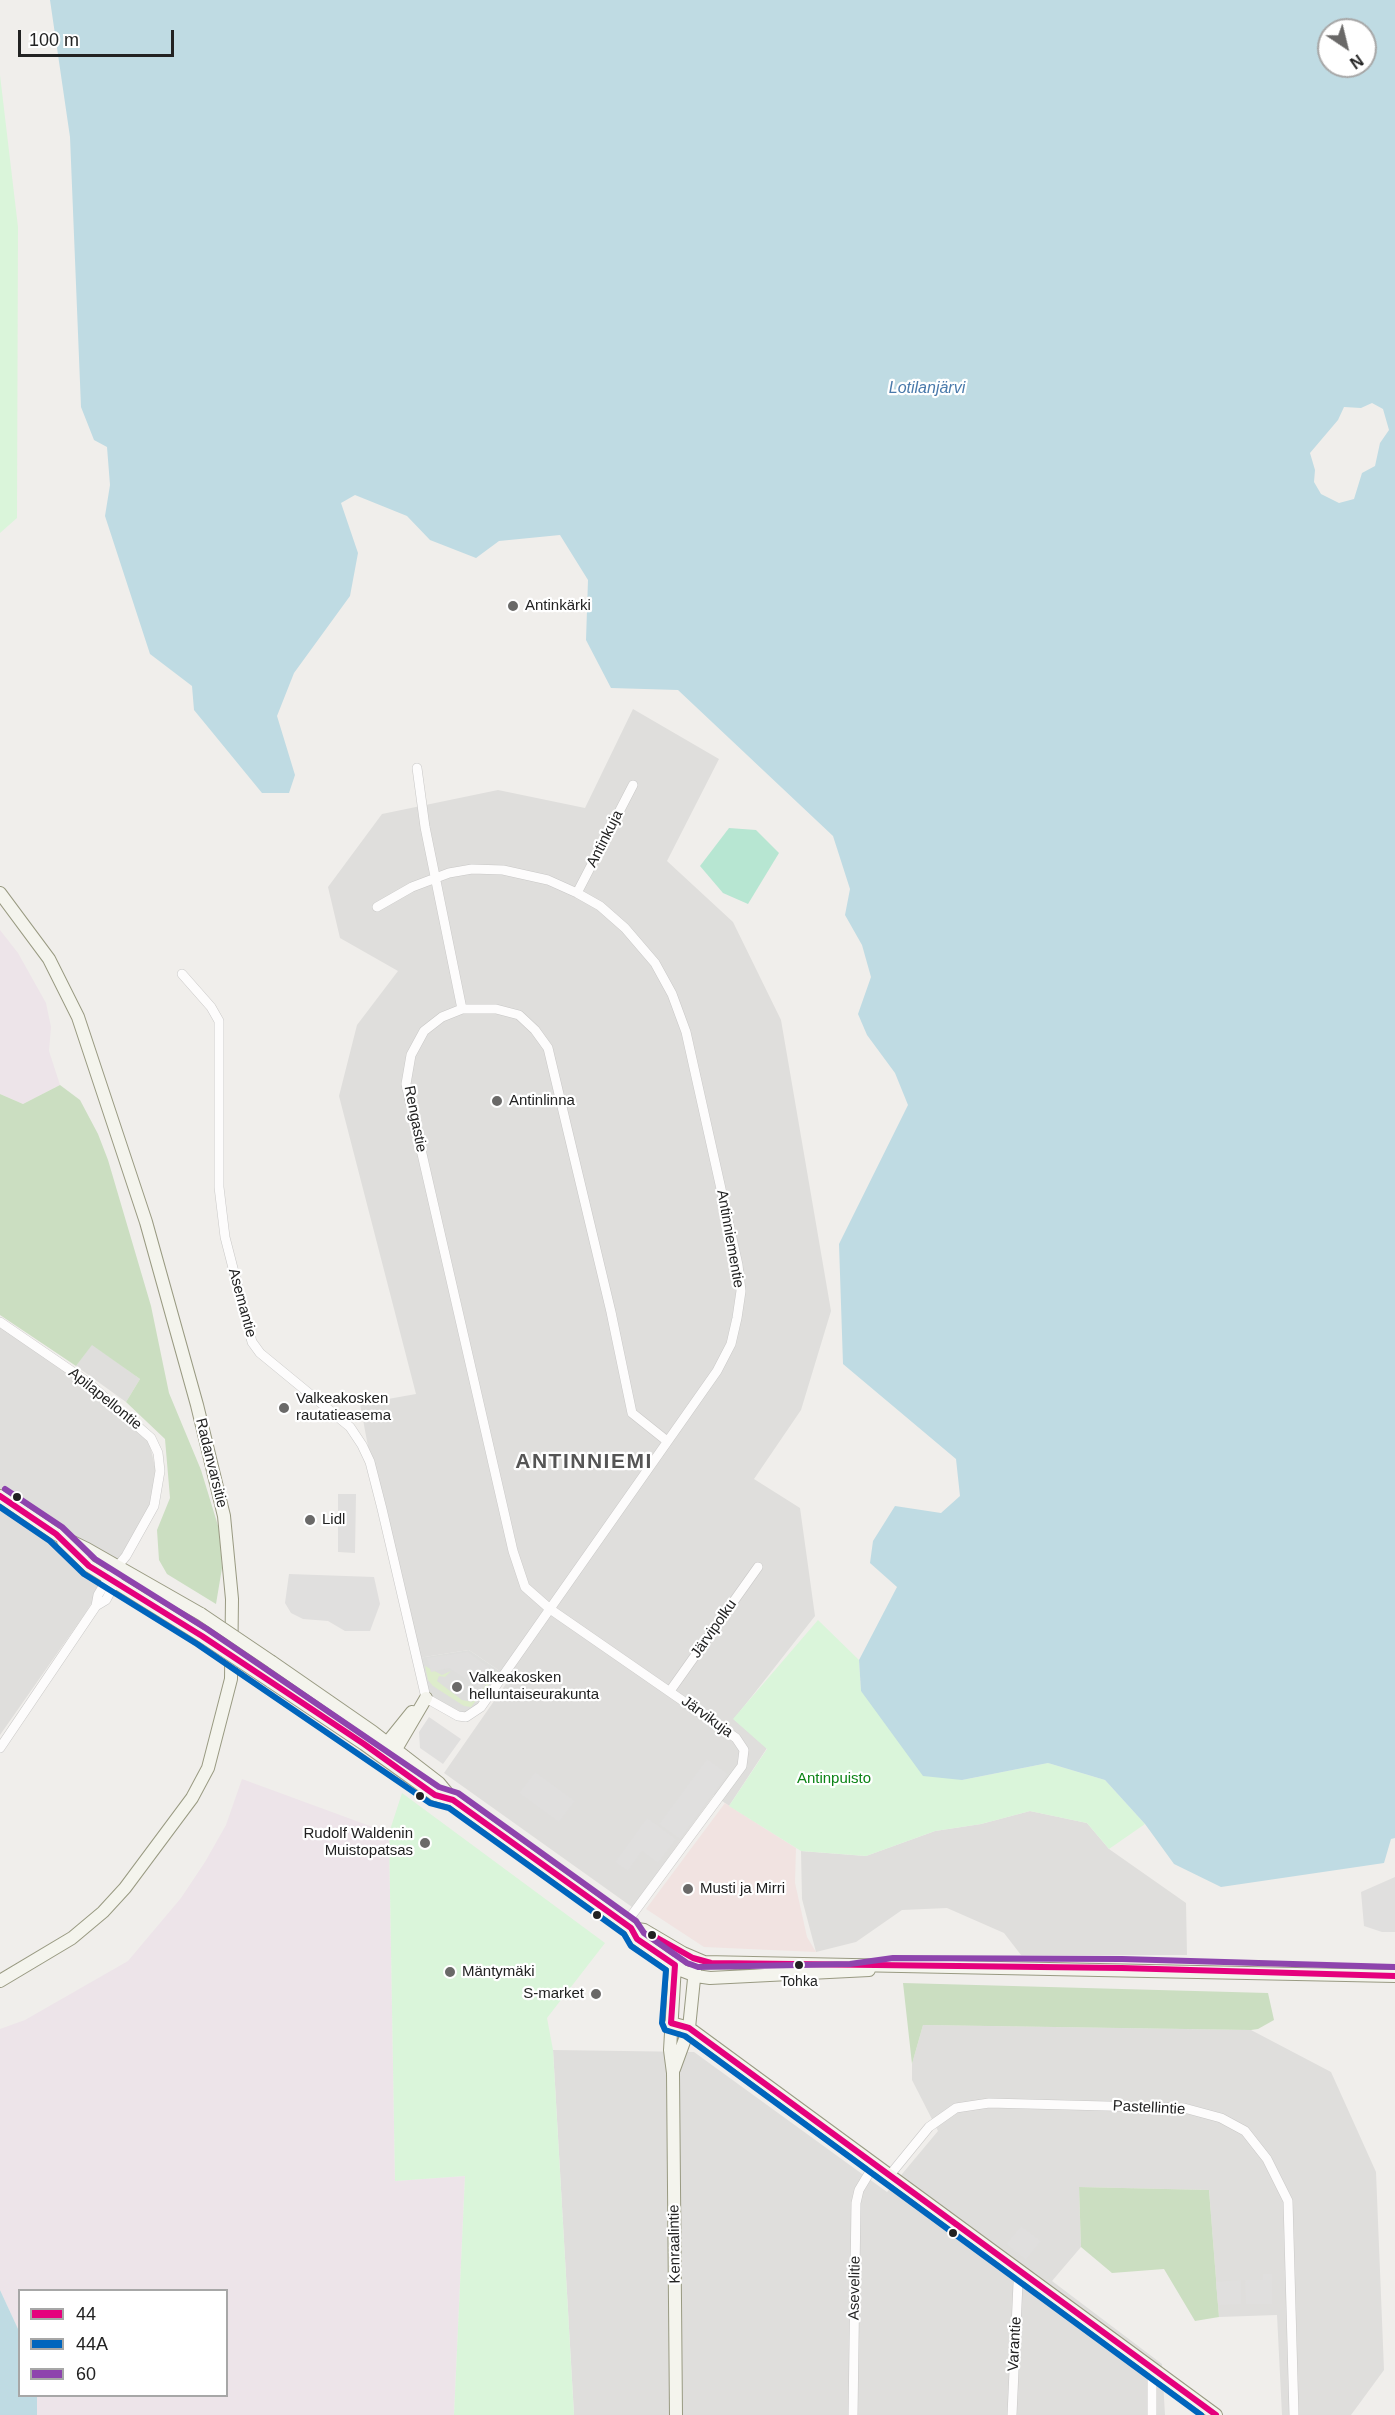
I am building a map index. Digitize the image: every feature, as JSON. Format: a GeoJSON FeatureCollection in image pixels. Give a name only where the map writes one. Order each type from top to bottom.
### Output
{"type":"FeatureCollection","features":[{"type":"Feature","properties":{"kind":"street"},"geometry":{"type":"LineString","coordinates":[[417,768],[425,827],[437,877],[440,908],[462,1009]]}},
{"type":"Feature","properties":{"kind":"street","name":"Antinkuja"},"geometry":{"type":"LineString","coordinates":[[577,893],[633,785]]}},
{"type":"Feature","properties":{"kind":"street","name":"Antinniementie"},"geometry":{"type":"LineString","coordinates":[[377,907],[412,887],[437,877],[472,869],[503,870],[548,880],[577,893],[600,906],[625,928],[655,963],[672,994],[686,1032],[738,1265],[741,1291],[731,1344],[717,1371],[474,1713],[459,1716],[426,1698]]}},
{"type":"Feature","properties":{"kind":"street","name":"Radanvarsitie"},"geometry":{"type":"LineString","coordinates":[[0,893],[49,959],[78,1017],[146,1222],[197,1405],[224,1516],[232,1599],[231,1678],[208,1768],[192,1798],[125,1888],[103,1912],[72,1938],[0,1981]]}},
{"type":"Feature","properties":{"kind":"street","name":"Asemantie"},"geometry":{"type":"LineString","coordinates":[[182,974],[212,1007],[219,1021],[219,1187],[225,1237],[252,1342],[260,1353],[350,1427],[362,1445],[380,1501],[426,1698]]}},
{"type":"Feature","properties":{"kind":"street","name":"Rengastie"},"geometry":{"type":"LineString","coordinates":[[550,1609],[525,1587],[513,1551],[406,1084],[411,1055],[424,1031],[442,1017],[462,1009],[496,1009],[519,1016],[535,1030],[548,1048],[611,1312],[632,1413],[667,1441]]}},
{"type":"Feature","properties":{"kind":"street","name":"Apilapellontie"},"geometry":{"type":"LineString","coordinates":[[0,1322],[86,1381],[151,1438],[158,1453],[160,1471],[154,1506],[118,1568]]}},
{"type":"Feature","properties":{"kind":"street"},"geometry":{"type":"LineString","coordinates":[[0,1496],[56,1534],[201,1614],[272,1662],[391,1746],[439,1783],[453,1800],[629,1925],[644,1930],[683,1953],[711,1963],[1122,1968],[1395,1976]]}},
{"type":"Feature","properties":{"kind":"street"},"geometry":{"type":"LineString","coordinates":[[56,1534],[89,1566],[270,1681],[435,1795],[453,1800]]}},
{"type":"Feature","properties":{"kind":"street","name":"Järvipolku"},"geometry":{"type":"LineString","coordinates":[[670,1691],[758,1567]]}},
{"type":"Feature","properties":{"kind":"street"},"geometry":{"type":"LineString","coordinates":[[0,1748],[96,1606],[98,1595],[112,1580],[118,1568]]}},
{"type":"Feature","properties":{"kind":"street","name":"Järvikuja"},"geometry":{"type":"LineString","coordinates":[[550,1609],[670,1691],[736,1738],[741,1744],[744,1758],[736,1775],[629,1925]]}},
{"type":"Feature","properties":{"kind":"street"},"geometry":{"type":"LineString","coordinates":[[388,1762],[391,1746],[426,1698]]}},
{"type":"Feature","properties":{"kind":"street"},"geometry":{"type":"LineString","coordinates":[[629,1925],[637,1939],[675,1965],[696,1976],[710,1978],[851,1973],[893,1966]]}},
{"type":"Feature","properties":{"kind":"street"},"geometry":{"type":"LineString","coordinates":[[683,1953],[693,1965],[696,1976]]}},
{"type":"Feature","properties":{"kind":"street","name":"Kenraalintie"},"geometry":{"type":"LineString","coordinates":[[676,2415],[671,2023],[675,1965],[683,1953]]}},
{"type":"Feature","properties":{"kind":"street","name":"Kenraalintie"},"geometry":{"type":"LineString","coordinates":[[673,2073],[689,2028],[696,1976]]}},
{"type":"Feature","properties":{"kind":"street"},"geometry":{"type":"LineString","coordinates":[[671,2023],[689,2028],[1216,2415]]}},
{"type":"Feature","properties":{"kind":"street","name":"Pastellintie"},"geometry":{"type":"LineString","coordinates":[[890,2176],[929,2127],[956,2108],[989,2103],[1184,2108],[1221,2118],[1245,2131],[1267,2160],[1288,2200],[1294,2415]]}},
{"type":"Feature","properties":{"kind":"street","name":"Asevelitie"},"geometry":{"type":"LineString","coordinates":[[853,2415],[856,2203],[859,2190],[874,2165]]}},
{"type":"Feature","properties":{"kind":"street","name":"Varantie"},"geometry":{"type":"LineString","coordinates":[[1012,2415],[1018,2283],[1024,2274]]}},
{"type":"Feature","properties":{"kind":"street"},"geometry":{"type":"LineString","coordinates":[[1152,2415],[1152,2380],[1156,2372]]}},
{"type":"Feature","properties":{"kind":"shaded area","name":"ANTINNIEMI"},"geometry":{"type":"Polygon","coordinates":[[[633,709],[719,759],[667,861],[733,922],[781,1020],[831,1311],[801,1410],[754,1479],[800,1508],[815,1616],[734,1719],[767,1748],[729,1806],[714,1795],[632,1907],[444,1773],[510,1678],[469,1650],[418,1658],[391,1568],[360,1404],[416,1394],[339,1096],[357,1025],[398,971],[340,938],[328,887],[382,814],[498,790],[585,808],[633,709]]]}},
{"type":"Feature","properties":{"kind":"shaded area"},"geometry":{"type":"Polygon","coordinates":[[[0,930],[18,953],[46,1003],[51,1027],[49,1051],[60,1085],[23,1104],[0,1094],[0,930]]]}},
{"type":"Feature","properties":{"kind":"shaded area"},"geometry":{"type":"Polygon","coordinates":[[[0,1324],[81,1381],[149,1441],[156,1471],[150,1508],[130,1542],[84,1615],[0,1735],[0,1324]]]}},
{"type":"Feature","properties":{"kind":"shaded area"},"geometry":{"type":"Polygon","coordinates":[[[92,1344],[140,1379],[126,1402],[76,1366],[92,1344]]]}},
{"type":"Feature","properties":{"kind":"shaded area"},"geometry":{"type":"Polygon","coordinates":[[[338,1494],[356,1494],[355,1553],[338,1552],[338,1494]]]}},
{"type":"Feature","properties":{"kind":"shaded area"},"geometry":{"type":"Polygon","coordinates":[[[289,1574],[374,1577],[380,1604],[370,1631],[345,1631],[328,1621],[303,1619],[291,1613],[285,1603],[289,1574]]]}},
{"type":"Feature","properties":{"kind":"shaded area"},"geometry":{"type":"Polygon","coordinates":[[[469,1650],[504,1674],[480,1707],[466,1716],[427,1697],[418,1658],[469,1650]]]}},
{"type":"Feature","properties":{"kind":"shaded area"},"geometry":{"type":"Polygon","coordinates":[[[468,1652],[495,1672],[482,1690],[449,1668],[431,1672],[427,1658],[468,1652]]]}},
{"type":"Feature","properties":{"kind":"shaded area"},"geometry":{"type":"Polygon","coordinates":[[[429,1717],[461,1739],[443,1764],[420,1748],[419,1732],[429,1717]]]}},
{"type":"Feature","properties":{"kind":"shaded area"},"geometry":{"type":"Polygon","coordinates":[[[707,1759],[728,1774],[680,1839],[659,1824],[707,1759]]]}},
{"type":"Feature","properties":{"kind":"shaded area"},"geometry":{"type":"Polygon","coordinates":[[[535,1772],[575,1801],[559,1822],[519,1793],[535,1772]]]}},
{"type":"Feature","properties":{"kind":"shaded area"},"geometry":{"type":"Polygon","coordinates":[[[242,1779],[389,1833],[395,2181],[465,2176],[454,2415],[37,2415],[37,2397],[228,2397],[228,2289],[18,2289],[18,2329],[0,2290],[0,2029],[25,2020],[128,1961],[181,1898],[226,1825],[242,1779]]]}},
{"type":"Feature","properties":{"kind":"shaded area"},"geometry":{"type":"Polygon","coordinates":[[[725,1803],[796,1848],[795,1883],[807,1937],[816,1952],[704,1947],[646,1909],[725,1803]]]}},
{"type":"Feature","properties":{"kind":"shaded area"},"geometry":{"type":"Polygon","coordinates":[[[1030,1811],[1087,1823],[1109,1849],[1186,1903],[1187,1955],[1021,1955],[1004,1933],[947,1908],[902,1910],[856,1942],[816,1952],[802,1899],[801,1851],[866,1856],[935,1831],[981,1824],[1030,1811]]]}},
{"type":"Feature","properties":{"kind":"shaded area"},"geometry":{"type":"Polygon","coordinates":[[[647,1818],[676,1839],[658,1863],[642,1851],[628,1871],[615,1862],[647,1818]]]}},
{"type":"Feature","properties":{"kind":"shaded area"},"geometry":{"type":"Polygon","coordinates":[[[1395,1877],[1395,1932],[1382,1932],[1364,1926],[1361,1892],[1395,1877]]]}},
{"type":"Feature","properties":{"kind":"shaded area"},"geometry":{"type":"Polygon","coordinates":[[[923,2025],[1251,2030],[1331,2072],[1376,2172],[1384,2370],[1351,2415],[1282,2415],[1277,2315],[1219,2317],[1209,2190],[1079,2187],[1081,2247],[1052,2281],[1162,2364],[1165,2415],[574,2415],[553,2050],[694,2052],[887,2192],[938,2131],[912,2080],[912,2064],[923,2025]]]}},
{"type":"Feature","properties":{"kind":"shaded area"},"geometry":{"type":"Polygon","coordinates":[[[1021,2226],[1041,2241],[1026,2260],[1006,2244],[1021,2226]]]}},
{"type":"Feature","properties":{"kind":"shaded area"},"geometry":{"type":"Polygon","coordinates":[[[1263,2274],[1272,2274],[1272,2304],[1246,2304],[1245,2280],[1263,2280],[1263,2274]]]}},
{"type":"Feature","properties":{"kind":"shaded area"},"geometry":{"type":"Polygon","coordinates":[[[1241,2280],[1241,2304],[1218,2305],[1216,2282],[1241,2280]]]}},
{"type":"Feature","properties":{"kind":"green space"},"geometry":{"type":"Polygon","coordinates":[[[0,75],[18,227],[17,518],[0,533],[0,75]]]}},
{"type":"Feature","properties":{"kind":"green space"},"geometry":{"type":"Polygon","coordinates":[[[729,828],[756,830],[779,853],[748,904],[723,893],[700,866],[729,828]]]}},
{"type":"Feature","properties":{"kind":"green space"},"geometry":{"type":"Polygon","coordinates":[[[60,1085],[80,1100],[98,1134],[108,1160],[151,1306],[169,1393],[201,1470],[219,1529],[222,1568],[216,1604],[167,1574],[159,1560],[157,1530],[170,1498],[165,1439],[126,1402],[140,1379],[92,1345],[76,1366],[0,1315],[0,1094],[23,1104],[60,1085]]]}},
{"type":"Feature","properties":{"kind":"green space","name":"Antinpuisto"},"geometry":{"type":"Polygon","coordinates":[[[818,1620],[859,1660],[861,1691],[962,1780],[1048,1763],[1105,1780],[1145,1824],[1109,1849],[1087,1823],[1030,1811],[981,1824],[935,1831],[866,1856],[801,1851],[729,1806],[767,1749],[733,1719],[818,1620]]]}},
{"type":"Feature","properties":{"kind":"green space"},"geometry":{"type":"Polygon","coordinates":[[[425,1666],[442,1675],[451,1671],[445,1677],[439,1676],[437,1681],[462,1700],[472,1702],[496,1671],[498,1673],[471,1707],[464,1706],[433,1686],[428,1680],[425,1666]]]}},
{"type":"Feature","properties":{"kind":"green space"},"geometry":{"type":"Polygon","coordinates":[[[402,1793],[605,1943],[547,2018],[553,2050],[574,2415],[454,2415],[465,2176],[395,2181],[389,1833],[402,1793]]]}},
{"type":"Feature","properties":{"kind":"green space"},"geometry":{"type":"Polygon","coordinates":[[[903,1983],[1268,1993],[1274,2020],[1258,2029],[1251,2030],[923,2025],[912,2064],[903,1983]]]}},
{"type":"Feature","properties":{"kind":"green space"},"geometry":{"type":"Polygon","coordinates":[[[1079,2187],[1209,2190],[1219,2317],[1195,2321],[1164,2269],[1112,2273],[1081,2247],[1079,2187]]]}},
{"type":"Feature","properties":{"kind":"water","name":"Lotilanjärvi"},"geometry":{"type":"Polygon","coordinates":[[[50,0],[1395,0],[1395,1838],[1391,1839],[1384,1863],[1221,1887],[1174,1864],[1145,1824],[1105,1780],[1048,1763],[962,1780],[923,1776],[861,1691],[859,1660],[897,1587],[870,1563],[873,1541],[895,1506],[941,1513],[960,1496],[956,1459],[843,1364],[839,1244],[908,1105],[895,1073],[867,1035],[858,1014],[871,977],[862,945],[845,915],[850,889],[833,836],[678,690],[611,688],[586,640],[588,580],[560,535],[499,541],[476,558],[430,540],[407,516],[355,495],[341,503],[358,553],[350,596],[294,673],[277,716],[295,775],[289,793],[262,793],[194,710],[192,686],[150,654],[105,516],[110,485],[107,447],[94,440],[81,407],[70,137],[50,0]],[[1372,403],[1361,408],[1344,407],[1338,420],[1310,453],[1315,470],[1314,482],[1321,494],[1339,503],[1354,499],[1362,473],[1375,466],[1380,443],[1389,430],[1383,409],[1372,403]]]}},
{"type":"Feature","properties":{"kind":"water"},"geometry":{"type":"Polygon","coordinates":[[[0,2290],[18,2329],[18,2397],[37,2397],[37,2415],[0,2415],[0,2290]]]}},
{"type":"Feature","properties":{"kind":"transit line","name":"60"},"geometry":{"type":"LineString","coordinates":[[5,1489],[62,1527],[95,1559],[207,1629],[439,1787],[458,1793],[636,1921],[644,1933],[687,1963],[698,1967],[850,1964],[893,1958],[1122,1959],[1395,1967]]}},
{"type":"Feature","properties":{"kind":"transit line","name":"44"},"geometry":{"type":"LineString","coordinates":[[0,1496],[56,1534],[89,1566],[202,1636],[364,1744],[435,1795],[453,1800],[631,1928],[637,1939],[675,1965],[671,2023],[689,2028],[1216,2415]]}},
{"type":"Feature","properties":{"kind":"transit line","name":"44A"},"geometry":{"type":"LineString","coordinates":[[0,1507],[50,1541],[84,1574],[197,1644],[430,1803],[449,1808],[624,1934],[631,1946],[666,1970],[662,2023],[665,2030],[685,2036],[1201,2415]]}},
{"type":"Feature","properties":{"kind":"transit line","name":"44"},"geometry":{"type":"LineString","coordinates":[[652,1935],[693,1958],[711,1963],[1122,1968],[1395,1976]]}},
{"type":"Feature","properties":{"kind":"place","name":"Antinkärki"},"geometry":{"type":"Point","coordinates":[513,606]}},
{"type":"Feature","properties":{"kind":"place","name":"Antinlinna"},"geometry":{"type":"Point","coordinates":[497,1101]}},
{"type":"Feature","properties":{"kind":"place","name":"Valkeakosken rautatieasema"},"geometry":{"type":"Point","coordinates":[284,1408]}},
{"type":"Feature","properties":{"kind":"place","name":"Lidl"},"geometry":{"type":"Point","coordinates":[310,1520]}},
{"type":"Feature","properties":{"kind":"place","name":"Valkeakosken helluntaiseurakunta"},"geometry":{"type":"Point","coordinates":[457,1687]}},
{"type":"Feature","properties":{"kind":"place","name":"Rudolf Waldenin Muistopatsas"},"geometry":{"type":"Point","coordinates":[425,1843]}},
{"type":"Feature","properties":{"kind":"place","name":"Musti ja Mirri"},"geometry":{"type":"Point","coordinates":[688,1889]}},
{"type":"Feature","properties":{"kind":"place","name":"Tohka"},"geometry":{"type":"Point","coordinates":[799,1965]}},
{"type":"Feature","properties":{"kind":"place","name":"Mäntymäki"},"geometry":{"type":"Point","coordinates":[450,1972]}},
{"type":"Feature","properties":{"kind":"place","name":"S-market"},"geometry":{"type":"Point","coordinates":[596,1994]}},
{"type":"Feature","properties":{"kind":"district","name":"ANTINNIEMI"},"geometry":{"type":"Point","coordinates":[584,1462]}}]}
